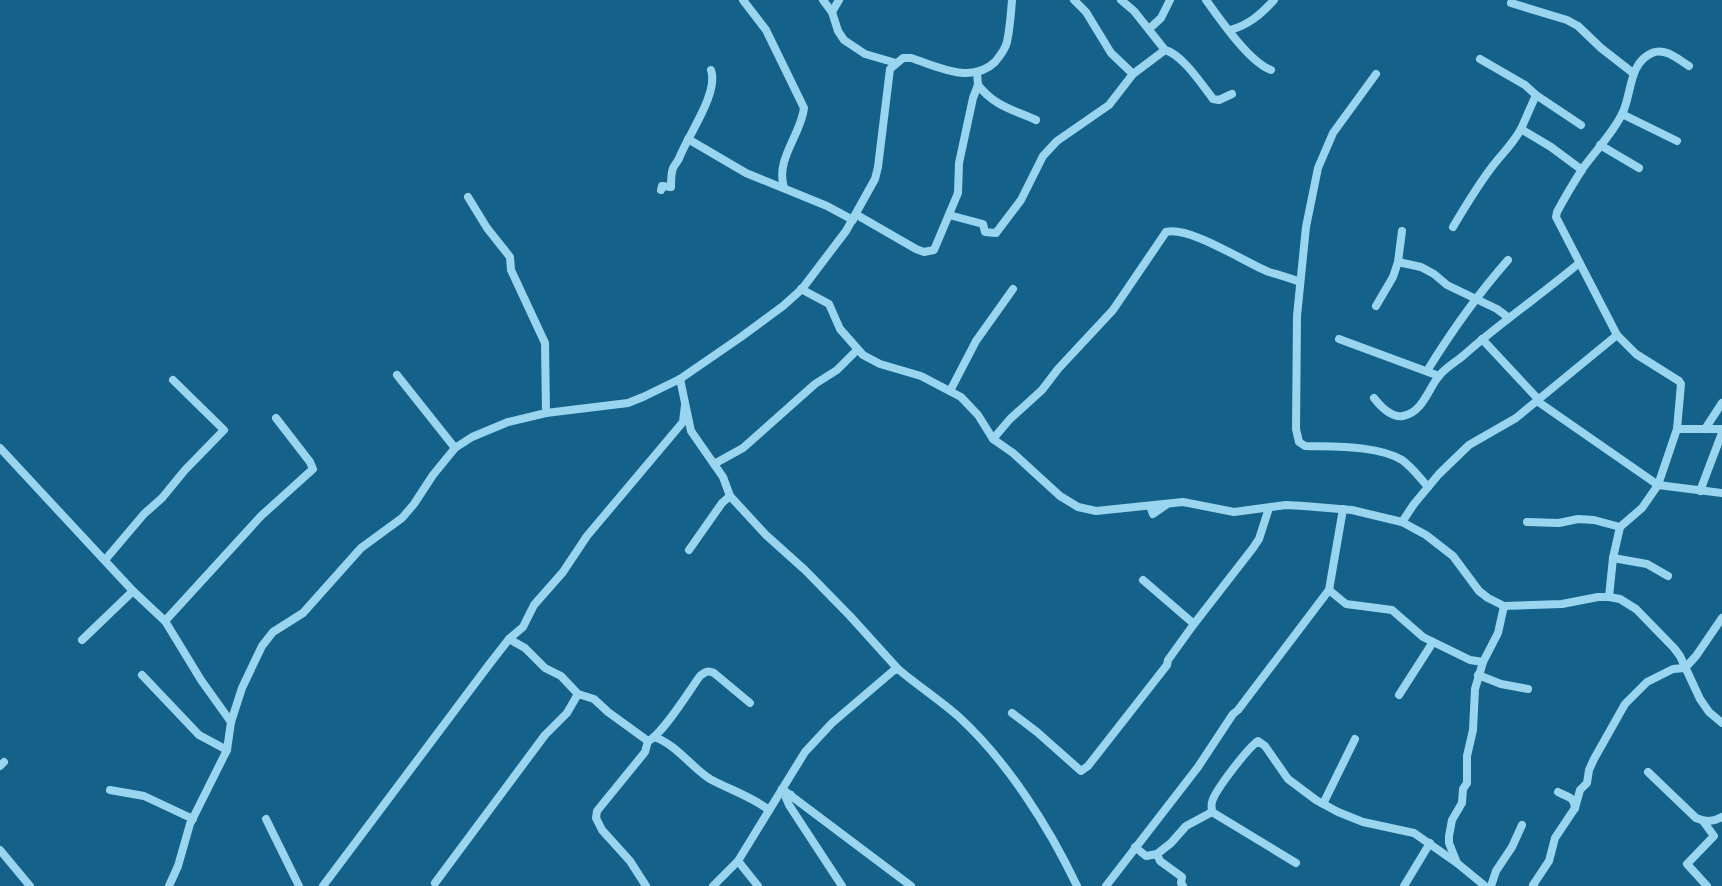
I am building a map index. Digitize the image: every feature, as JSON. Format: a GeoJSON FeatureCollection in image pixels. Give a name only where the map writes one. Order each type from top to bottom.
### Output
{"type":"FeatureCollection","features":[{"type":"Feature","properties":{"kind":"street"},"geometry":{"type":"LineString","coordinates":[[743,0],[766,30],[804,108],[801,122],[783,164],[781,179],[784,188]]}},
{"type":"Feature","properties":{"kind":"street"},"geometry":{"type":"LineString","coordinates":[[823,0],[832,12],[840,36],[851,47],[865,54],[896,63]]}},
{"type":"Feature","properties":{"kind":"street"},"geometry":{"type":"LineString","coordinates":[[832,12],[839,0]]}},
{"type":"Feature","properties":{"kind":"street"},"geometry":{"type":"LineString","coordinates":[[169,886],[193,819],[227,750],[231,722],[242,688],[262,646],[273,632],[303,614],[361,548],[402,518],[455,448],[472,437],[508,422],[546,413],[628,402],[657,392],[680,379],[783,306],[801,288],[855,218],[874,179],[878,167],[890,69],[903,58],[911,57],[958,73],[977,72],[988,68],[1002,54],[1006,44],[1012,0]]}},
{"type":"Feature","properties":{"kind":"street"},"geometry":{"type":"LineString","coordinates":[[1074,0],[1086,12],[1111,52],[1132,74]]}},
{"type":"Feature","properties":{"kind":"street"},"geometry":{"type":"LineString","coordinates":[[1121,0],[1149,29],[1165,50],[1178,58],[1202,83],[1213,99],[1219,100],[1232,93]]}},
{"type":"Feature","properties":{"kind":"street"},"geometry":{"type":"LineString","coordinates":[[1149,29],[1161,18],[1170,0]]}},
{"type":"Feature","properties":{"kind":"street"},"geometry":{"type":"LineString","coordinates":[[1206,0],[1234,29],[1236,39],[1257,63],[1270,70]]}},
{"type":"Feature","properties":{"kind":"street"},"geometry":{"type":"LineString","coordinates":[[1234,29],[1259,16],[1274,0]]}},
{"type":"Feature","properties":{"kind":"street"},"geometry":{"type":"LineString","coordinates":[[1511,3],[1573,23],[1633,73]]}},
{"type":"Feature","properties":{"kind":"street"},"geometry":{"type":"LineString","coordinates":[[949,215],[983,224],[985,232],[996,233],[1021,200],[1043,156],[1057,141],[1108,105],[1132,74],[1165,50]]}},
{"type":"Feature","properties":{"kind":"street"},"geometry":{"type":"LineString","coordinates":[[1609,597],[1613,558],[1620,527],[1642,508],[1658,485],[1677,429],[1682,388],[1679,381],[1636,354],[1617,335],[1556,218],[1557,212],[1582,170],[1622,114],[1633,81],[1633,73],[1642,61],[1656,51],[1671,55],[1689,66]]}},
{"type":"Feature","properties":{"kind":"street"},"geometry":{"type":"LineString","coordinates":[[1480,60],[1525,86],[1581,125]]}},
{"type":"Feature","properties":{"kind":"street"},"geometry":{"type":"LineString","coordinates":[[661,190],[662,186],[671,187],[672,169],[712,89],[711,70]]}},
{"type":"Feature","properties":{"kind":"street"},"geometry":{"type":"LineString","coordinates":[[688,139],[746,173],[855,218],[924,252],[934,250],[958,193],[959,163],[978,85],[977,72]]}},
{"type":"Feature","properties":{"kind":"street"},"geometry":{"type":"LineString","coordinates":[[1376,74],[1333,133],[1318,168],[1306,227],[1297,316],[1296,429],[1299,442],[1305,446],[1364,449],[1391,456],[1402,461],[1428,487]]}},
{"type":"Feature","properties":{"kind":"street"},"geometry":{"type":"LineString","coordinates":[[978,85],[994,101],[1007,109],[1036,120]]}},
{"type":"Feature","properties":{"kind":"street"},"geometry":{"type":"LineString","coordinates":[[1453,227],[1474,193],[1514,142],[1536,95]]}},
{"type":"Feature","properties":{"kind":"street"},"geometry":{"type":"LineString","coordinates":[[1622,114],[1677,141]]}},
{"type":"Feature","properties":{"kind":"street"},"geometry":{"type":"LineString","coordinates":[[1521,129],[1582,170]]}},
{"type":"Feature","properties":{"kind":"street"},"geometry":{"type":"LineString","coordinates":[[1600,145],[1639,168]]}},
{"type":"Feature","properties":{"kind":"street"},"geometry":{"type":"LineString","coordinates":[[468,197],[492,235],[510,257],[511,270],[545,343],[546,413]]}},
{"type":"Feature","properties":{"kind":"street"},"geometry":{"type":"LineString","coordinates":[[993,439],[1113,310],[1166,232],[1171,230],[1191,235],[1268,271],[1300,282]]}},
{"type":"Feature","properties":{"kind":"street"},"geometry":{"type":"LineString","coordinates":[[1376,306],[1393,277],[1398,262],[1402,231]]}},
{"type":"Feature","properties":{"kind":"street"},"geometry":{"type":"LineString","coordinates":[[1429,367],[1446,340],[1508,260]]}},
{"type":"Feature","properties":{"kind":"street"},"geometry":{"type":"LineString","coordinates":[[1398,262],[1421,267],[1447,285],[1478,299],[1509,318]]}},
{"type":"Feature","properties":{"kind":"street"},"geometry":{"type":"LineString","coordinates":[[1374,398],[1392,415],[1402,417],[1412,412],[1422,403],[1439,376],[1482,339],[1578,264]]}},
{"type":"Feature","properties":{"kind":"street"},"geometry":{"type":"LineString","coordinates":[[801,288],[829,304],[840,329],[857,350],[880,364],[921,376],[961,397],[969,404],[993,439],[1013,453],[1060,496],[1078,507],[1096,511],[1150,506],[1154,514],[1166,505],[1183,502],[1234,512],[1286,505],[1343,509],[1402,522],[1426,535],[1453,556],[1479,591],[1504,606],[1562,604],[1609,597],[1636,609],[1674,648],[1700,699],[1709,712],[1721,722]]}},
{"type":"Feature","properties":{"kind":"street"},"geometry":{"type":"LineString","coordinates":[[950,391],[976,341],[1013,289]]}},
{"type":"Feature","properties":{"kind":"street"},"geometry":{"type":"LineString","coordinates":[[1402,522],[1413,504],[1469,445],[1516,418],[1617,335]]}},
{"type":"Feature","properties":{"kind":"street"},"geometry":{"type":"LineString","coordinates":[[1339,339],[1429,367],[1439,376]]}},
{"type":"Feature","properties":{"kind":"street"},"geometry":{"type":"LineString","coordinates":[[1482,339],[1538,400],[1658,485],[1722,493]]}},
{"type":"Feature","properties":{"kind":"street"},"geometry":{"type":"LineString","coordinates":[[714,464],[742,448],[815,384],[837,370],[857,350]]}},
{"type":"Feature","properties":{"kind":"street"},"geometry":{"type":"LineString","coordinates":[[397,375],[455,448]]}},
{"type":"Feature","properties":{"kind":"street"},"geometry":{"type":"LineString","coordinates":[[680,379],[691,432],[727,484],[730,496],[766,536],[805,570],[850,616],[898,669],[958,716],[991,751],[1022,791],[1046,828],[1077,886]]}},
{"type":"Feature","properties":{"kind":"street"},"geometry":{"type":"LineString","coordinates":[[105,560],[144,514],[162,498],[185,470],[224,430],[173,380]]}},
{"type":"Feature","properties":{"kind":"street"},"geometry":{"type":"LineString","coordinates":[[1705,429],[1722,403]]}},
{"type":"Feature","properties":{"kind":"street"},"geometry":{"type":"LineString","coordinates":[[323,886],[393,790],[428,748],[510,639],[523,627],[534,605],[683,422],[685,405]]}},
{"type":"Feature","properties":{"kind":"street"},"geometry":{"type":"LineString","coordinates":[[165,621],[261,516],[313,469],[276,418]]}},
{"type":"Feature","properties":{"kind":"street"},"geometry":{"type":"LineString","coordinates":[[1677,429],[1722,431],[1700,491]]}},
{"type":"Feature","properties":{"kind":"street"},"geometry":{"type":"LineString","coordinates":[[0,448],[133,591],[165,621],[201,680],[231,722]]}},
{"type":"Feature","properties":{"kind":"street"},"geometry":{"type":"LineString","coordinates":[[689,550],[702,535],[722,503],[730,496]]}},
{"type":"Feature","properties":{"kind":"street"},"geometry":{"type":"LineString","coordinates":[[1011,713],[1037,732],[1081,771],[1088,766],[1167,666],[1168,660],[1194,624],[1253,548],[1259,539],[1269,508]]}},
{"type":"Feature","properties":{"kind":"street"},"geometry":{"type":"LineString","coordinates":[[1106,886],[1198,767],[1233,714],[1278,659],[1329,590],[1343,509]]}},
{"type":"Feature","properties":{"kind":"street"},"geometry":{"type":"LineString","coordinates":[[1527,522],[1559,523],[1578,519],[1594,520],[1620,527]]}},
{"type":"Feature","properties":{"kind":"street"},"geometry":{"type":"LineString","coordinates":[[1613,558],[1647,564],[1668,576]]}},
{"type":"Feature","properties":{"kind":"street"},"geometry":{"type":"LineString","coordinates":[[1143,580],[1194,624]]}},
{"type":"Feature","properties":{"kind":"street"},"geometry":{"type":"LineString","coordinates":[[1329,590],[1346,603],[1392,610],[1422,638],[1470,660],[1483,662]]}},
{"type":"Feature","properties":{"kind":"street"},"geometry":{"type":"LineString","coordinates":[[82,640],[133,591]]}},
{"type":"Feature","properties":{"kind":"street"},"geometry":{"type":"LineString","coordinates":[[1457,863],[1449,836],[1452,820],[1462,803],[1463,789],[1467,783],[1467,756],[1473,730],[1475,689],[1483,662],[1498,633],[1504,606]]}},
{"type":"Feature","properties":{"kind":"street"},"geometry":{"type":"LineString","coordinates":[[1534,886],[1552,854],[1557,834],[1568,821],[1575,808],[1580,790],[1587,783],[1594,759],[1625,704],[1653,678],[1673,669],[1685,668],[1722,618]]}},
{"type":"Feature","properties":{"kind":"street"},"geometry":{"type":"LineString","coordinates":[[510,639],[525,648],[545,668],[561,676],[578,694],[594,699],[608,712],[651,739],[666,743],[712,780],[756,800],[769,810]]}},
{"type":"Feature","properties":{"kind":"street"},"geometry":{"type":"LineString","coordinates":[[1398,695],[1433,642]]}},
{"type":"Feature","properties":{"kind":"street"},"geometry":{"type":"LineString","coordinates":[[713,886],[738,861],[805,752],[832,723],[898,669]]}},
{"type":"Feature","properties":{"kind":"street"},"geometry":{"type":"LineString","coordinates":[[646,886],[630,861],[602,830],[596,818],[597,812],[645,752],[651,739],[666,723],[699,676],[705,672],[714,673],[750,703]]}},
{"type":"Feature","properties":{"kind":"street"},"geometry":{"type":"LineString","coordinates":[[142,675],[193,730],[227,750]]}},
{"type":"Feature","properties":{"kind":"street"},"geometry":{"type":"LineString","coordinates":[[1478,675],[1501,684],[1528,689]]}},
{"type":"Feature","properties":{"kind":"street"},"geometry":{"type":"LineString","coordinates":[[435,883],[545,735],[567,713],[578,694]]}},
{"type":"Feature","properties":{"kind":"street"},"geometry":{"type":"LineString","coordinates":[[1323,804],[1355,739]]}},
{"type":"Feature","properties":{"kind":"street"},"geometry":{"type":"LineString","coordinates":[[1212,812],[1211,803],[1224,781],[1250,747],[1258,741],[1265,746],[1288,779],[1323,804],[1363,822],[1405,830],[1430,843],[1485,886]]}},
{"type":"Feature","properties":{"kind":"street"},"geometry":{"type":"LineString","coordinates":[[1648,771],[1681,804],[1703,821],[1714,836],[1687,864],[1707,886]]}},
{"type":"Feature","properties":{"kind":"street"},"geometry":{"type":"LineString","coordinates":[[782,789],[910,886]]}},
{"type":"Feature","properties":{"kind":"street"},"geometry":{"type":"LineString","coordinates":[[110,790],[144,796],[193,819]]}},
{"type":"Feature","properties":{"kind":"street"},"geometry":{"type":"LineString","coordinates":[[1558,792],[1570,796],[1575,802],[1575,808]]}},
{"type":"Feature","properties":{"kind":"street"},"geometry":{"type":"LineString","coordinates":[[791,795],[786,798],[789,805],[842,886]]}},
{"type":"Feature","properties":{"kind":"street"},"geometry":{"type":"LineString","coordinates":[[1135,847],[1146,856],[1157,854],[1171,843],[1186,826],[1212,812]]}},
{"type":"Feature","properties":{"kind":"street"},"geometry":{"type":"LineString","coordinates":[[1212,812],[1296,863]]}},
{"type":"Feature","properties":{"kind":"street"},"geometry":{"type":"LineString","coordinates":[[1703,821],[1722,816]]}},
{"type":"Feature","properties":{"kind":"street"},"geometry":{"type":"LineString","coordinates":[[266,819],[299,886]]}},
{"type":"Feature","properties":{"kind":"street"},"geometry":{"type":"LineString","coordinates":[[1491,886],[1496,871],[1512,847],[1522,825]]}},
{"type":"Feature","properties":{"kind":"street"},"geometry":{"type":"LineString","coordinates":[[1404,886],[1430,843]]}},
{"type":"Feature","properties":{"kind":"street"},"geometry":{"type":"LineString","coordinates":[[0,850],[30,886]]}},
{"type":"Feature","properties":{"kind":"street"},"geometry":{"type":"LineString","coordinates":[[1157,854],[1161,861],[1182,877],[1183,886]]}},
{"type":"Feature","properties":{"kind":"street"},"geometry":{"type":"LineString","coordinates":[[738,861],[758,886]]}}]}
